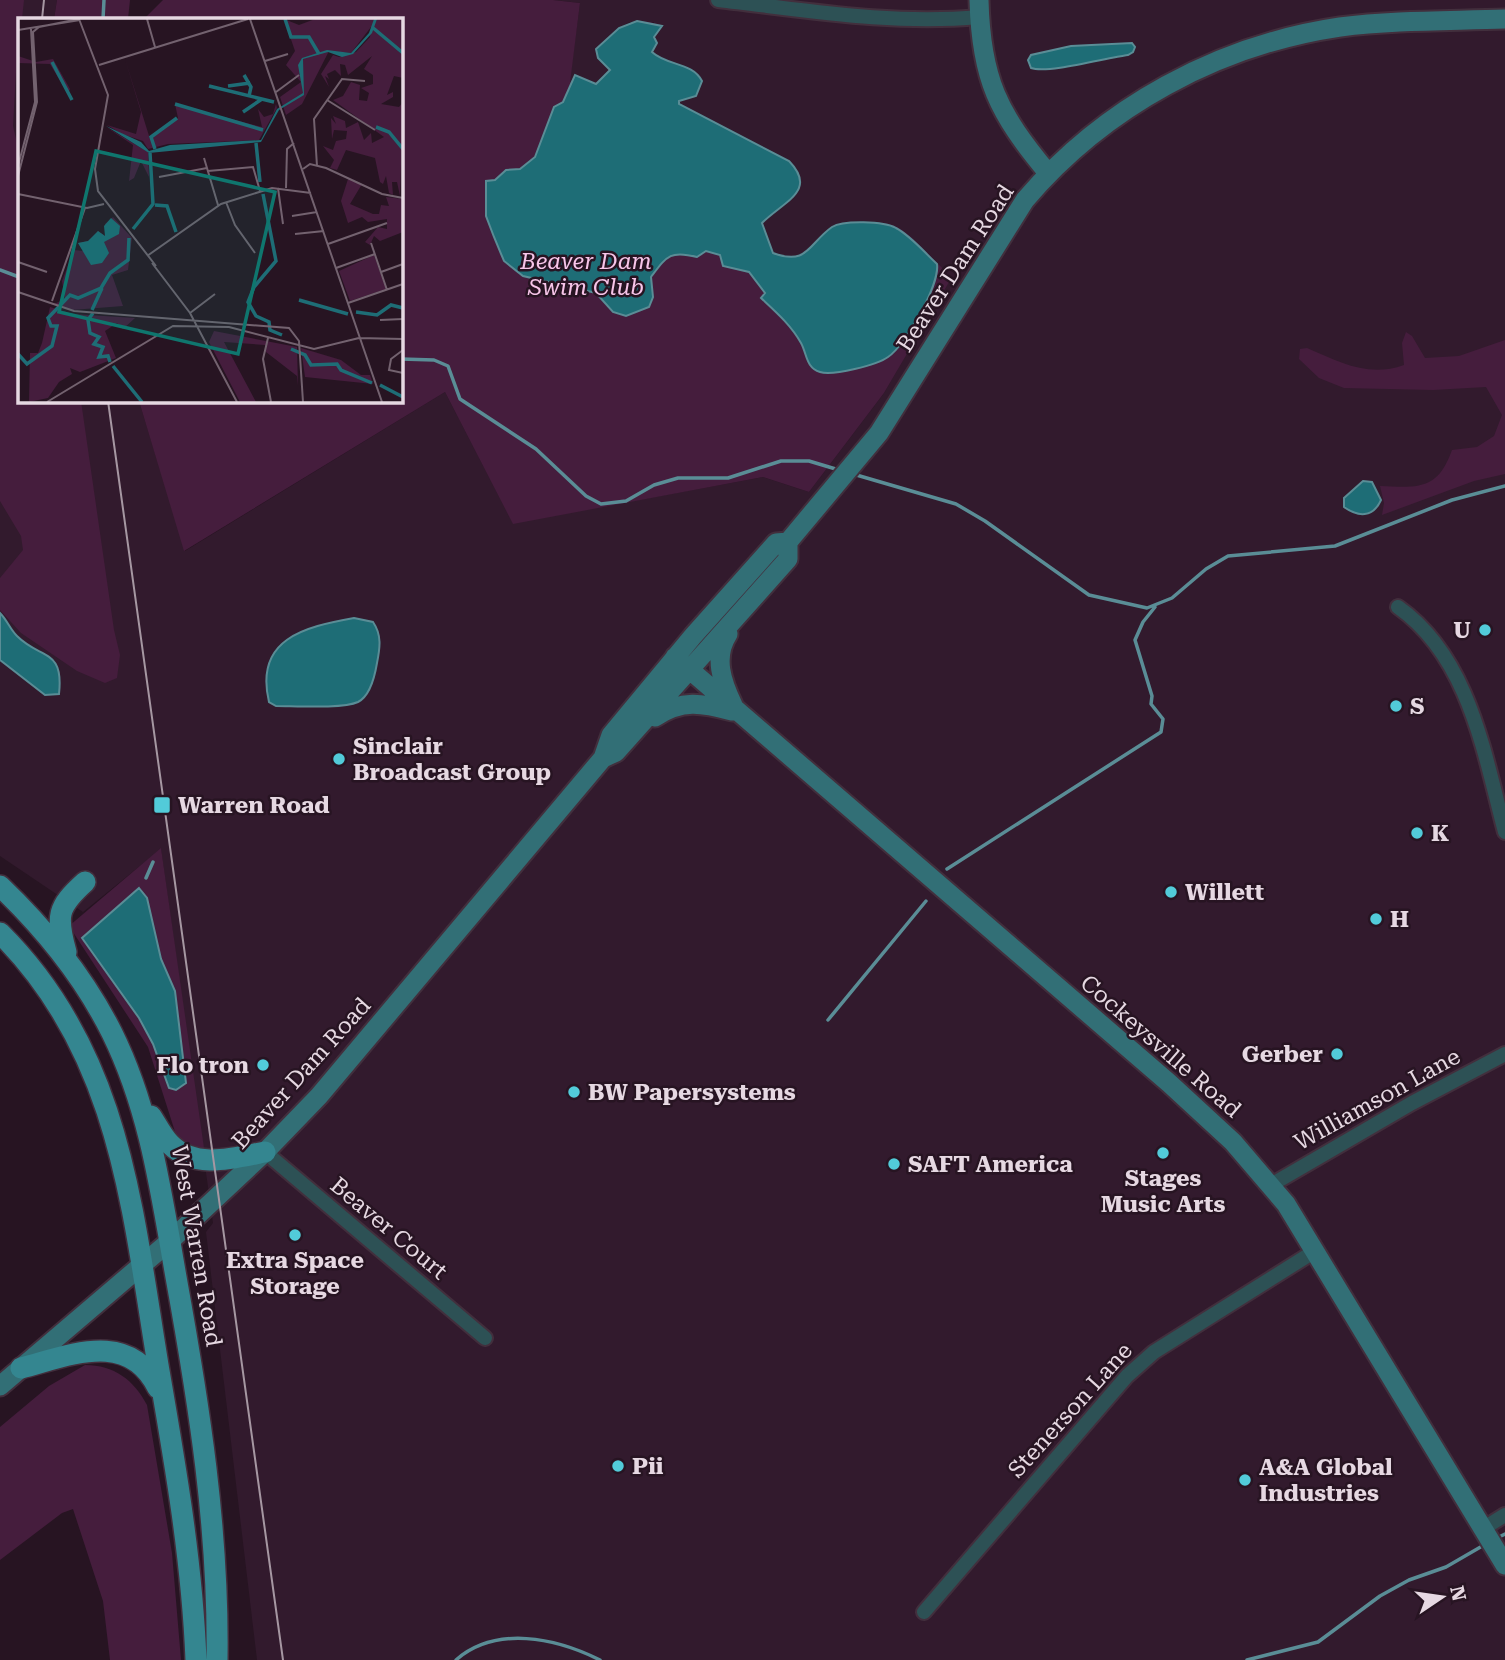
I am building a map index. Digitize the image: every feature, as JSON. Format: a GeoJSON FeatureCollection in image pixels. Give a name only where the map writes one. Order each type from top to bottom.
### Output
{"type":"FeatureCollection","features":[{"type":"Feature","properties":{"kind":"main road"},"geometry":{"type":"LineString","coordinates":[[979,9],[984,57],[994,93],[1011,126],[1048,173]]}},
{"type":"Feature","properties":{"kind":"main road","name":"Beaver Dam Road"},"geometry":{"type":"LineString","coordinates":[[0,1386],[170,1241],[265,1152],[319,1096],[603,758],[611,735],[675,657],[776,543],[788,541],[864,453],[1004,230],[1048,173],[1098,130],[1141,100],[1182,78],[1237,54],[1284,39],[1349,26],[1505,19]]}},
{"type":"Feature","properties":{"kind":"main road","name":"Beaver Dam Road"},"geometry":{"type":"LineString","coordinates":[[603,758],[616,752],[691,671],[788,559],[788,541]]}},
{"type":"Feature","properties":{"kind":"main road"},"geometry":{"type":"LineString","coordinates":[[736,712],[722,678],[720,656],[721,645],[739,615]]}},
{"type":"Feature","properties":{"kind":"main road","name":"Cockeysville Road"},"geometry":{"type":"LineString","coordinates":[[675,657],[1169,1083],[1217,1126],[1271,1185],[1315,1251],[1505,1565]]}},
{"type":"Feature","properties":{"kind":"main road"},"geometry":{"type":"LineString","coordinates":[[639,726],[672,706],[682,704],[708,704],[736,712]]}},
{"type":"Feature","properties":{"kind":"main road"},"geometry":{"type":"LineString","coordinates":[[70,964],[60,929],[61,910],[85,882]]}},
{"type":"Feature","properties":{"kind":"main road","name":"West Warren Road"},"geometry":{"type":"LineString","coordinates":[[0,886],[27,912],[70,964],[111,1032],[142,1105],[155,1156],[170,1241],[210,1493],[217,1576],[217,1660]]}},
{"type":"Feature","properties":{"kind":"main road"},"geometry":{"type":"LineString","coordinates":[[0,926],[82,1049],[103,1096],[124,1166],[188,1551],[196,1660]]}},
{"type":"Feature","properties":{"kind":"main road"},"geometry":{"type":"LineString","coordinates":[[0,933],[26,963]]}},
{"type":"Feature","properties":{"kind":"main road"},"geometry":{"type":"LineString","coordinates":[[142,1105],[169,1143],[181,1153],[197,1160],[265,1152]]}},
{"type":"Feature","properties":{"kind":"main road"},"geometry":{"type":"LineString","coordinates":[[21,1368],[85,1351],[116,1352],[149,1370],[164,1402]]}},
{"type":"Feature","properties":{"kind":"street"},"geometry":{"type":"LineString","coordinates":[[718,0],[875,19],[940,21],[979,9]]}},
{"type":"Feature","properties":{"kind":"street"},"geometry":{"type":"LineString","coordinates":[[1398,607],[1429,633],[1468,701],[1505,832]]}},
{"type":"Feature","properties":{"kind":"street","name":"Williamson Lane"},"geometry":{"type":"LineString","coordinates":[[1271,1185],[1412,1103],[1505,1054]]}},
{"type":"Feature","properties":{"kind":"street","name":"Beaver Court"},"geometry":{"type":"LineString","coordinates":[[265,1152],[485,1338]]}},
{"type":"Feature","properties":{"kind":"street","name":"Stenerson Lane"},"geometry":{"type":"LineString","coordinates":[[923,1612],[1127,1376],[1154,1352],[1315,1251]]}},
{"type":"Feature","properties":{"kind":"street"},"geometry":{"type":"LineString","coordinates":[[1489,1537],[1505,1515]]}},
{"type":"Feature","properties":{"kind":"shaded area"},"geometry":{"type":"Polygon","coordinates":[[[20,0],[57,0],[54,18],[18,18],[20,0]]]}},
{"type":"Feature","properties":{"kind":"shaded area"},"geometry":{"type":"Polygon","coordinates":[[[553,0],[1505,0],[1505,1660],[257,1660],[206,1232],[213,1223],[161,849],[83,912],[0,856],[0,388],[18,402],[139,402],[185,551],[445,392],[513,523],[763,477],[809,492],[884,393],[951,277],[894,226],[859,221],[833,226],[801,256],[791,258],[773,253],[762,224],[799,191],[789,161],[678,104],[679,101],[688,99],[692,69],[661,62],[651,52],[654,22],[630,22],[619,28],[598,58],[611,70],[596,84],[569,85],[580,3],[553,0]]]}},
{"type":"Feature","properties":{"kind":"shaded area"},"geometry":{"type":"Polygon","coordinates":[[[18,21],[18,173],[7,138],[18,21]]]}},
{"type":"Feature","properties":{"kind":"green space"},"geometry":{"type":"Polygon","coordinates":[[[0,0],[24,0],[22,18],[18,18],[13,126],[18,148],[18,402],[81,402],[114,630],[120,655],[117,678],[105,683],[77,671],[21,633],[0,610],[0,578],[23,550],[21,536],[0,501],[0,0]]]}},
{"type":"Feature","properties":{"kind":"green space"},"geometry":{"type":"Polygon","coordinates":[[[57,0],[130,0],[128,18],[54,18],[57,0]]]}},
{"type":"Feature","properties":{"kind":"green space","name":"Beaver Dam Swim Club"},"geometry":{"type":"Polygon","coordinates":[[[163,0],[553,0],[580,3],[570,83],[575,75],[596,84],[610,70],[598,58],[596,49],[618,30],[634,23],[662,26],[654,37],[657,43],[652,52],[692,70],[702,81],[696,96],[679,101],[679,104],[789,161],[797,171],[800,180],[795,195],[762,223],[773,253],[800,256],[836,225],[881,223],[902,230],[952,277],[884,393],[809,492],[763,477],[513,524],[445,392],[184,551],[139,402],[402,402],[402,18],[145,18],[163,0]]]}},
{"type":"Feature","properties":{"kind":"green space"},"geometry":{"type":"Polygon","coordinates":[[[1406,332],[1412,336],[1425,358],[1459,356],[1505,340],[1505,474],[1474,481],[1382,515],[1384,503],[1380,486],[1405,487],[1425,484],[1440,473],[1452,450],[1477,447],[1494,436],[1502,415],[1486,387],[1433,390],[1344,388],[1319,378],[1299,359],[1300,349],[1307,348],[1354,367],[1391,369],[1404,365],[1402,343],[1406,332]]]}},
{"type":"Feature","properties":{"kind":"green space"},"geometry":{"type":"Polygon","coordinates":[[[161,848],[204,1148],[192,1150],[177,1138],[148,1047],[69,926],[161,848]]]}},
{"type":"Feature","properties":{"kind":"green space"},"geometry":{"type":"Polygon","coordinates":[[[85,1365],[105,1368],[122,1376],[136,1388],[147,1405],[172,1553],[181,1660],[110,1660],[103,1601],[73,1509],[62,1513],[0,1560],[0,1427],[49,1386],[85,1365]]]}},
{"type":"Feature","properties":{"kind":"water"},"geometry":{"type":"Polygon","coordinates":[[[637,21],[662,26],[654,37],[657,43],[652,52],[692,70],[702,81],[696,96],[679,101],[679,104],[789,161],[797,171],[800,180],[795,195],[762,223],[773,253],[794,257],[801,255],[832,227],[854,222],[873,223],[902,231],[937,264],[928,299],[904,340],[888,357],[844,371],[826,373],[815,370],[809,364],[793,330],[761,298],[765,293],[749,272],[723,266],[720,255],[706,251],[697,257],[681,254],[665,260],[651,277],[653,297],[649,307],[626,316],[613,312],[596,293],[523,276],[504,261],[486,216],[486,181],[495,180],[506,170],[520,169],[535,157],[554,107],[563,102],[575,75],[596,84],[610,70],[598,58],[596,49],[619,28],[637,21]]]}},
{"type":"Feature","properties":{"kind":"water"},"geometry":{"type":"Polygon","coordinates":[[[1132,43],[1135,47],[1128,55],[1063,67],[1031,68],[1028,60],[1031,55],[1071,46],[1132,43]]]}},
{"type":"Feature","properties":{"kind":"water"},"geometry":{"type":"Polygon","coordinates":[[[1363,481],[1372,482],[1381,500],[1374,510],[1360,514],[1344,507],[1344,498],[1363,481]]]}},
{"type":"Feature","properties":{"kind":"water"},"geometry":{"type":"Polygon","coordinates":[[[0,613],[17,636],[54,662],[60,679],[59,694],[45,695],[0,660],[0,613]]]}},
{"type":"Feature","properties":{"kind":"water"},"geometry":{"type":"Polygon","coordinates":[[[354,618],[373,622],[379,637],[375,673],[369,690],[362,699],[351,704],[330,706],[276,706],[269,702],[266,681],[269,664],[276,650],[301,632],[354,618]]]}},
{"type":"Feature","properties":{"kind":"water"},"geometry":{"type":"Polygon","coordinates":[[[139,888],[147,898],[161,959],[175,991],[186,1083],[176,1090],[169,1088],[153,1044],[139,1018],[82,938],[139,888]]]}},
{"type":"Feature","properties":{"kind":"waterway"},"geometry":{"type":"LineString","coordinates":[[103,18],[104,0]]}},
{"type":"Feature","properties":{"kind":"waterway"},"geometry":{"type":"LineString","coordinates":[[0,270],[18,277]]}},
{"type":"Feature","properties":{"kind":"waterway"},"geometry":{"type":"LineString","coordinates":[[402,359],[434,360],[448,366],[460,399],[536,449],[586,496],[601,504],[626,501],[654,485],[678,478],[728,478],[781,461],[809,461],[839,470]]}},
{"type":"Feature","properties":{"kind":"waterway"},"geometry":{"type":"LineString","coordinates":[[853,474],[956,504],[985,521],[1089,595],[1147,608],[1172,598],[1206,569],[1228,556],[1335,546],[1452,500],[1505,486]]}},
{"type":"Feature","properties":{"kind":"waterway"},"geometry":{"type":"LineString","coordinates":[[947,869],[1161,732],[1163,719],[1151,704],[1152,696],[1135,640],[1143,622],[1155,607]]}},
{"type":"Feature","properties":{"kind":"waterway"},"geometry":{"type":"LineString","coordinates":[[146,878],[153,862]]}},
{"type":"Feature","properties":{"kind":"waterway"},"geometry":{"type":"LineString","coordinates":[[828,1020],[926,901]]}},
{"type":"Feature","properties":{"kind":"waterway"},"geometry":{"type":"LineString","coordinates":[[1497,1538],[1505,1534]]}},
{"type":"Feature","properties":{"kind":"waterway"},"geometry":{"type":"LineString","coordinates":[[1247,1660],[1318,1642],[1380,1596],[1409,1580],[1446,1567],[1484,1545]]}},
{"type":"Feature","properties":{"kind":"waterway"},"geometry":{"type":"LineString","coordinates":[[456,1660],[489,1642],[508,1639],[546,1641],[600,1660]]}},
{"type":"Feature","properties":{"kind":"tram line"},"geometry":{"type":"LineString","coordinates":[[42,18],[44,0]]}},
{"type":"Feature","properties":{"kind":"tram line"},"geometry":{"type":"LineString","coordinates":[[108,402],[283,1660]]}},
{"type":"Feature","properties":{"kind":"place","name":"U"},"geometry":{"type":"Point","coordinates":[1485,630]}},
{"type":"Feature","properties":{"kind":"place","name":"S"},"geometry":{"type":"Point","coordinates":[1396,706]}},
{"type":"Feature","properties":{"kind":"place","name":"Sinclair Broadcast Group"},"geometry":{"type":"Point","coordinates":[339,759]}},
{"type":"Feature","properties":{"kind":"place","name":"Warren Road"},"geometry":{"type":"Point","coordinates":[162,805]}},
{"type":"Feature","properties":{"kind":"place","name":"K"},"geometry":{"type":"Point","coordinates":[1417,833]}},
{"type":"Feature","properties":{"kind":"place","name":"Willett"},"geometry":{"type":"Point","coordinates":[1171,892]}},
{"type":"Feature","properties":{"kind":"place","name":"H"},"geometry":{"type":"Point","coordinates":[1376,919]}},
{"type":"Feature","properties":{"kind":"place","name":"Gerber"},"geometry":{"type":"Point","coordinates":[1337,1054]}},
{"type":"Feature","properties":{"kind":"place","name":"Flo tron"},"geometry":{"type":"Point","coordinates":[263,1065]}},
{"type":"Feature","properties":{"kind":"place","name":"BW Papersystems"},"geometry":{"type":"Point","coordinates":[574,1092]}},
{"type":"Feature","properties":{"kind":"place","name":"Stages Music Arts"},"geometry":{"type":"Point","coordinates":[1163,1153]}},
{"type":"Feature","properties":{"kind":"place","name":"SAFT America"},"geometry":{"type":"Point","coordinates":[894,1164]}},
{"type":"Feature","properties":{"kind":"place","name":"Extra Space Storage"},"geometry":{"type":"Point","coordinates":[295,1235]}},
{"type":"Feature","properties":{"kind":"place","name":"Pii"},"geometry":{"type":"Point","coordinates":[618,1466]}},
{"type":"Feature","properties":{"kind":"place","name":"A&A Global Industries"},"geometry":{"type":"Point","coordinates":[1245,1480]}}]}
